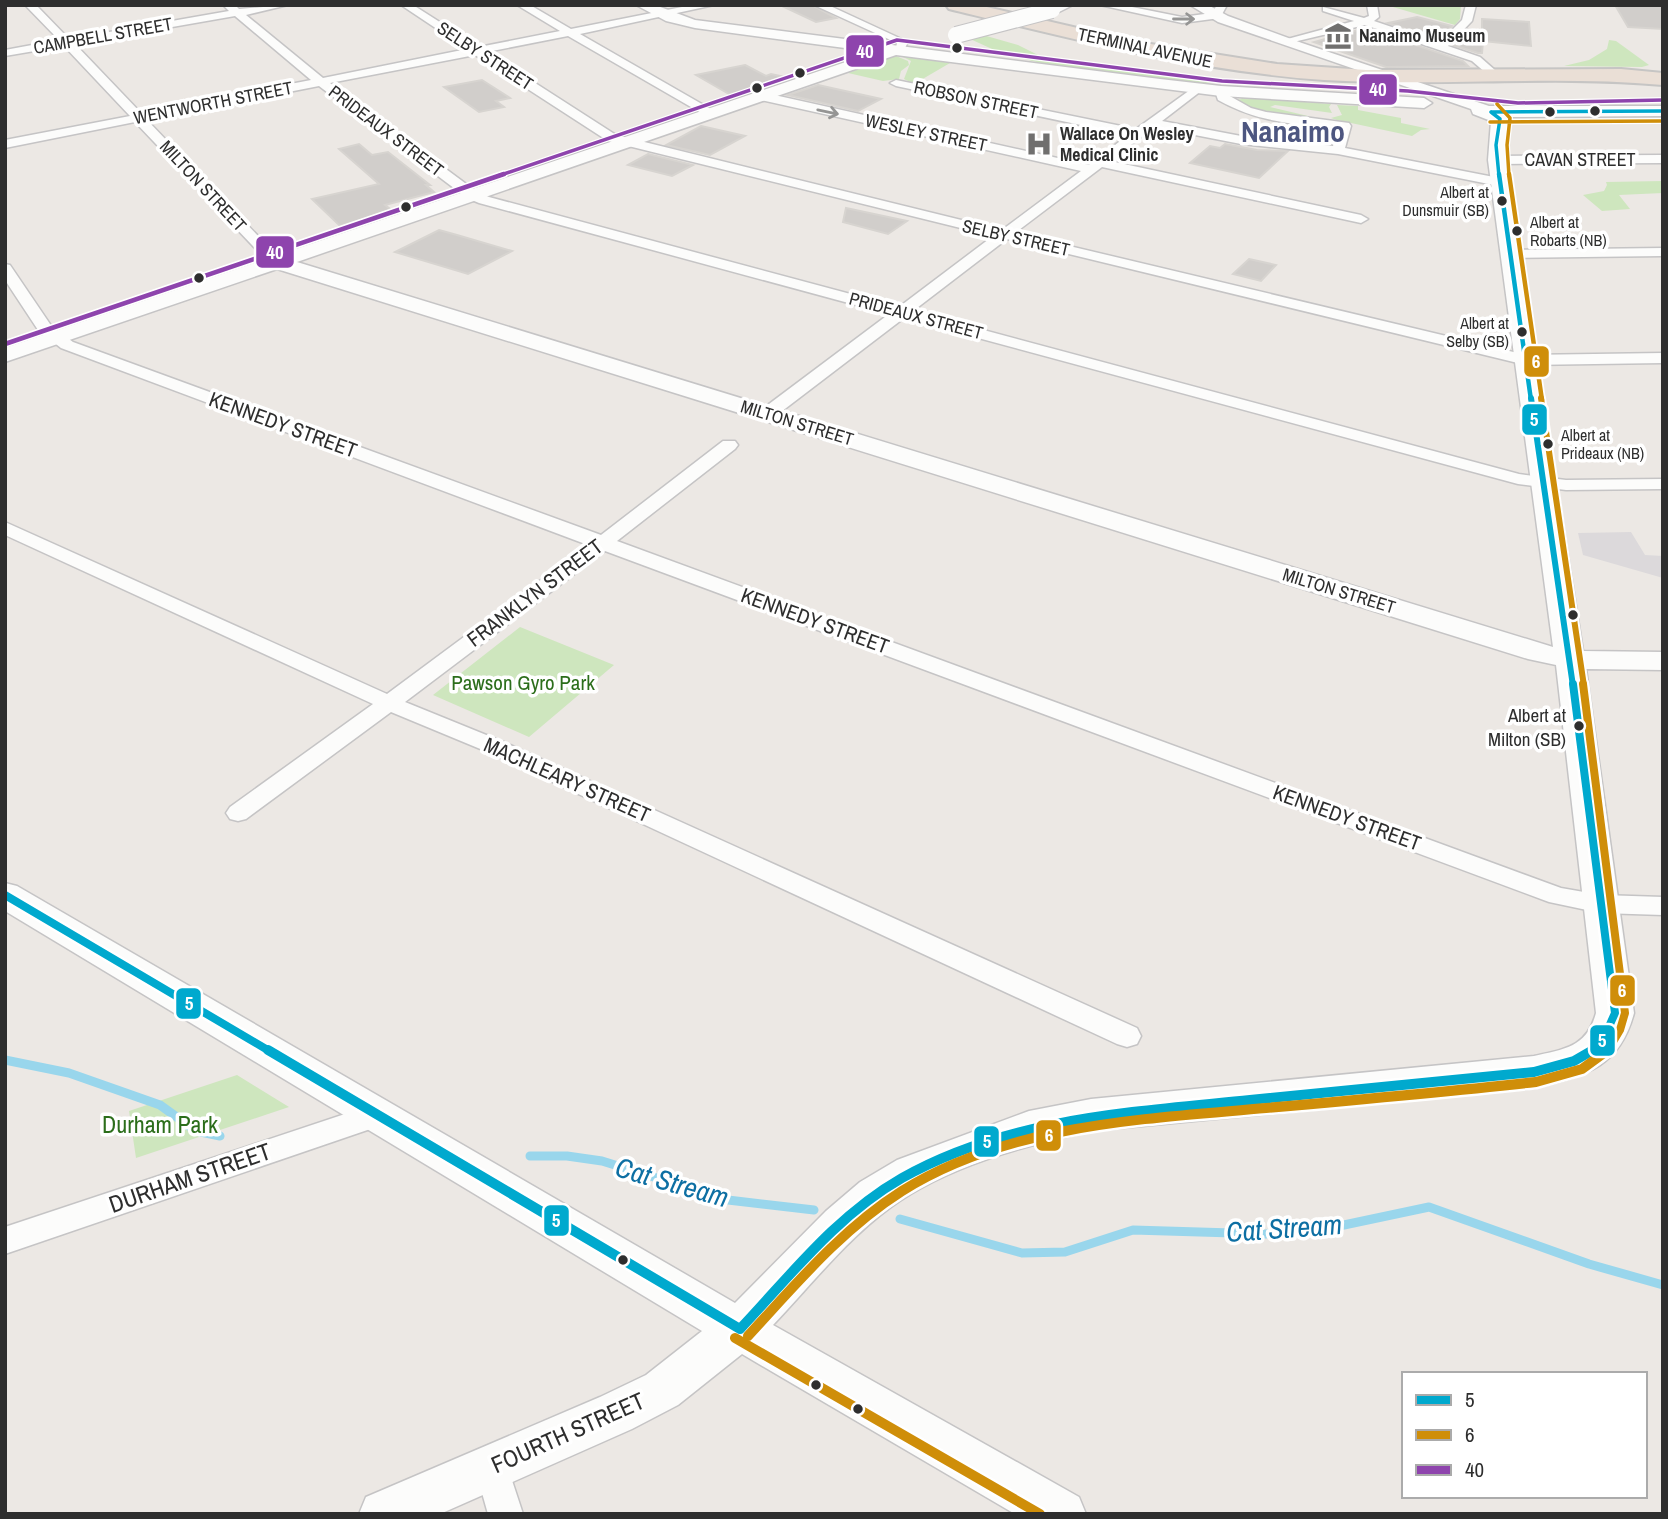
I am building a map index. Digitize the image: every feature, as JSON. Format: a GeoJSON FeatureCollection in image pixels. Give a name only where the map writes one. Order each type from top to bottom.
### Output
{"type":"FeatureCollection","features":[{"type":"Feature","properties":{"kind":"highway","name":"TERMINAL AVENUE"},"geometry":{"type":"LineString","coordinates":[[954,5],[1187,58],[1286,71],[1380,75],[1593,74],[1663,79]]}},
{"type":"Feature","properties":{"kind":"highway","name":"TERMINAL AVENUE"},"geometry":{"type":"LineString","coordinates":[[1380,75],[1612,69],[1663,72]]}},
{"type":"Feature","properties":{"kind":"street","name":"MILTON STREET"},"geometry":{"type":"LineString","coordinates":[[30,5],[276,262],[1517,647],[1595,662],[1663,661]]}},
{"type":"Feature","properties":{"kind":"street","name":"CAMPBELL STREET"},"geometry":{"type":"LineString","coordinates":[[5,53],[233,9],[283,5]]}},
{"type":"Feature","properties":{"kind":"street","name":"SELBY STREET"},"geometry":{"type":"LineString","coordinates":[[406,5],[612,138],[625,143],[1526,360],[1663,358]]}},
{"type":"Feature","properties":{"kind":"street"},"geometry":{"type":"LineString","coordinates":[[522,5],[710,114]]}},
{"type":"Feature","properties":{"kind":"street"},"geometry":{"type":"LineString","coordinates":[[643,5],[663,15],[695,24],[1198,89],[1439,100]]}},
{"type":"Feature","properties":{"kind":"street","name":"WENTWORTH STREET"},"geometry":{"type":"LineString","coordinates":[[5,144],[709,5]]}},
{"type":"Feature","properties":{"kind":"street"},"geometry":{"type":"LineString","coordinates":[[819,5],[903,43],[899,50]]}},
{"type":"Feature","properties":{"kind":"street"},"geometry":{"type":"LineString","coordinates":[[1104,5],[1182,20],[1219,10]]}},
{"type":"Feature","properties":{"kind":"street"},"geometry":{"type":"LineString","coordinates":[[1197,5],[1219,10],[1285,41],[1380,75],[1439,100],[1491,112],[1547,115],[1613,110],[1663,111]]}},
{"type":"Feature","properties":{"kind":"street"},"geometry":{"type":"LineString","coordinates":[[1285,41],[1365,22],[1374,17],[1371,5]]}},
{"type":"Feature","properties":{"kind":"street"},"geometry":{"type":"LineString","coordinates":[[1441,47],[1467,21],[1471,5]]}},
{"type":"Feature","properties":{"kind":"street"},"geometry":{"type":"LineString","coordinates":[[5,355],[899,50],[1059,8]]}},
{"type":"Feature","properties":{"kind":"street","name":"PRIDEAUX STREET"},"geometry":{"type":"LineString","coordinates":[[233,9],[321,82],[472,195],[1544,483],[1663,484]]}},
{"type":"Feature","properties":{"kind":"street"},"geometry":{"type":"LineString","coordinates":[[1327,9],[1476,60],[1490,71]]}},
{"type":"Feature","properties":{"kind":"street","name":"ROBSON STREET"},"geometry":{"type":"LineString","coordinates":[[896,83],[1138,133]]}},
{"type":"Feature","properties":{"kind":"street"},"geometry":{"type":"LineString","coordinates":[[767,414],[845,358],[901,312],[1198,89]]}},
{"type":"Feature","properties":{"kind":"street"},"geometry":{"type":"LineString","coordinates":[[1221,91],[1222,97],[1247,111],[1345,126],[1338,150]]}},
{"type":"Feature","properties":{"kind":"street","name":"WESLEY STREET"},"geometry":{"type":"LineString","coordinates":[[761,96],[1361,219]]}},
{"type":"Feature","properties":{"kind":"street","name":"FOURTH STREET"},"geometry":{"type":"LineString","coordinates":[[383,1514],[617,1413],[662,1390],[740,1329],[841,1224],[875,1195],[911,1172],[1029,1128],[1091,1115],[1535,1072],[1594,1053],[1606,1042],[1615,1013],[1585,766],[1498,171],[1500,119],[1491,112]]}},
{"type":"Feature","properties":{"kind":"street","name":"CAVAN STREET"},"geometry":{"type":"LineString","coordinates":[[1152,123],[1241,139],[1498,171],[1663,159]]}},
{"type":"Feature","properties":{"kind":"street"},"geometry":{"type":"LineString","coordinates":[[1509,254],[1663,252]]}},
{"type":"Feature","properties":{"kind":"street","name":"KENNEDY STREET"},"geometry":{"type":"LineString","coordinates":[[5,268],[46,330],[67,345],[1558,896],[1601,904],[1663,906]]}},
{"type":"Feature","properties":{"kind":"street","name":"FRANKLYN STREET"},"geometry":{"type":"LineString","coordinates":[[239,813],[507,617],[729,445]]}},
{"type":"Feature","properties":{"kind":"street","name":"MACHLEARY STREET"},"geometry":{"type":"LineString","coordinates":[[5,528],[388,703],[498,748],[1127,1036]]}},
{"type":"Feature","properties":{"kind":"street"},"geometry":{"type":"LineString","coordinates":[[5,895],[375,1116],[1062,1514]]}},
{"type":"Feature","properties":{"kind":"street","name":"DURHAM STREET"},"geometry":{"type":"LineString","coordinates":[[5,1241],[375,1116]]}},
{"type":"Feature","properties":{"kind":"street"},"geometry":{"type":"LineString","coordinates":[[492,1468],[506,1514]]}},
{"type":"Feature","properties":{"kind":"shaded area"},"geometry":{"type":"Polygon","coordinates":[[[1631,532],[1645,555],[1663,556],[1663,578],[1583,555],[1578,533],[1631,532]]]}},
{"type":"Feature","properties":{"kind":"green space"},"geometry":{"type":"Polygon","coordinates":[[[1386,5],[1461,5],[1460,19],[1455,25],[1386,5]]]}},
{"type":"Feature","properties":{"kind":"green space"},"geometry":{"type":"Polygon","coordinates":[[[983,35],[1018,45],[1038,55],[1071,62],[1212,83],[1045,64],[1003,54],[968,38],[983,35]]]}},
{"type":"Feature","properties":{"kind":"green space"},"geometry":{"type":"Polygon","coordinates":[[[1609,40],[1616,41],[1649,65],[1564,66],[1589,60],[1607,49],[1609,40]]]}},
{"type":"Feature","properties":{"kind":"green space"},"geometry":{"type":"Polygon","coordinates":[[[896,56],[908,61],[909,65],[901,71],[899,79],[883,81],[848,73],[896,56]]]}},
{"type":"Feature","properties":{"kind":"green space"},"geometry":{"type":"Polygon","coordinates":[[[901,56],[950,63],[914,84],[904,79],[911,61],[901,56]]]}},
{"type":"Feature","properties":{"kind":"green space"},"geometry":{"type":"Polygon","coordinates":[[[1239,97],[1331,104],[1329,107],[1332,113],[1275,105],[1270,107],[1308,116],[1307,119],[1261,113],[1235,100],[1242,99],[1239,97]]]}},
{"type":"Feature","properties":{"kind":"green space"},"geometry":{"type":"Polygon","coordinates":[[[1337,105],[1358,106],[1358,110],[1401,118],[1401,123],[1430,129],[1421,130],[1412,136],[1337,120],[1331,118],[1342,115],[1337,105]]]}},
{"type":"Feature","properties":{"kind":"green space"},"geometry":{"type":"Polygon","coordinates":[[[1663,181],[1663,193],[1619,195],[1630,209],[1602,211],[1583,195],[1604,191],[1606,182],[1663,181]]]}},
{"type":"Feature","properties":{"kind":"green space","name":"Pawson Gyro Park"},"geometry":{"type":"Polygon","coordinates":[[[520,627],[614,665],[529,737],[433,695],[520,627]]]}},
{"type":"Feature","properties":{"kind":"green space","name":"Durham Park"},"geometry":{"type":"Polygon","coordinates":[[[237,1075],[289,1107],[136,1158],[129,1111],[237,1075]]]}},
{"type":"Feature","properties":{"kind":"building"},"geometry":{"type":"Polygon","coordinates":[[[780,5],[812,5],[836,18],[816,22],[780,5]]]}},
{"type":"Feature","properties":{"kind":"building"},"geometry":{"type":"Polygon","coordinates":[[[1615,5],[1663,5],[1663,29],[1628,27],[1615,5]]]}},
{"type":"Feature","properties":{"kind":"building"},"geometry":{"type":"Polygon","coordinates":[[[1417,17],[1452,26],[1438,40],[1388,23],[1417,17]]]}},
{"type":"Feature","properties":{"kind":"building"},"geometry":{"type":"Polygon","coordinates":[[[1482,19],[1529,22],[1531,46],[1483,41],[1482,53],[1478,53],[1453,45],[1468,29],[1482,32],[1482,19]]]}},
{"type":"Feature","properties":{"kind":"building"},"geometry":{"type":"Polygon","coordinates":[[[1365,28],[1463,61],[1468,66],[1386,67],[1314,42],[1365,28]]]}},
{"type":"Feature","properties":{"kind":"building"},"geometry":{"type":"Polygon","coordinates":[[[745,65],[766,76],[771,74],[790,78],[759,89],[729,94],[696,75],[745,65]]]}},
{"type":"Feature","properties":{"kind":"building"},"geometry":{"type":"Polygon","coordinates":[[[482,80],[510,98],[496,101],[504,107],[479,112],[444,87],[482,80]]]}},
{"type":"Feature","properties":{"kind":"building"},"geometry":{"type":"Polygon","coordinates":[[[818,85],[881,99],[858,111],[788,95],[818,85]]]}},
{"type":"Feature","properties":{"kind":"building"},"geometry":{"type":"Polygon","coordinates":[[[1263,124],[1300,128],[1298,140],[1260,135],[1263,124]]]}},
{"type":"Feature","properties":{"kind":"building"},"geometry":{"type":"Polygon","coordinates":[[[701,126],[745,136],[710,155],[666,145],[701,126]]]}},
{"type":"Feature","properties":{"kind":"building"},"geometry":{"type":"Polygon","coordinates":[[[359,144],[372,155],[388,152],[430,185],[426,185],[434,192],[385,205],[393,211],[340,226],[312,199],[379,184],[339,149],[359,144]]]}},
{"type":"Feature","properties":{"kind":"building"},"geometry":{"type":"Polygon","coordinates":[[[1225,144],[1257,150],[1288,151],[1259,178],[1190,163],[1210,146],[1220,148],[1225,144]]]}},
{"type":"Feature","properties":{"kind":"building"},"geometry":{"type":"Polygon","coordinates":[[[648,154],[693,165],[672,176],[628,165],[648,154]]]}},
{"type":"Feature","properties":{"kind":"building"},"geometry":{"type":"Polygon","coordinates":[[[846,208],[907,221],[888,234],[843,222],[846,208]]]}},
{"type":"Feature","properties":{"kind":"building"},"geometry":{"type":"Polygon","coordinates":[[[439,230],[512,251],[468,274],[395,252],[439,230]]]}},
{"type":"Feature","properties":{"kind":"building"},"geometry":{"type":"Polygon","coordinates":[[[1249,259],[1276,265],[1261,281],[1233,274],[1249,259]]]}},
{"type":"Feature","properties":{"kind":"waterway","name":"Cat Stream"},"geometry":{"type":"LineString","coordinates":[[5,1060],[69,1073],[160,1105],[196,1131],[220,1136]]}},
{"type":"Feature","properties":{"kind":"waterway","name":"Cat Stream"},"geometry":{"type":"LineString","coordinates":[[530,1156],[567,1156],[602,1161],[728,1200],[814,1210]]}},
{"type":"Feature","properties":{"kind":"waterway","name":"Cat Stream"},"geometry":{"type":"LineString","coordinates":[[900,1219],[1022,1253],[1065,1252],[1133,1230],[1266,1234],[1325,1229],[1429,1207],[1589,1264],[1663,1285]]}},
{"type":"Feature","properties":{"kind":"transit line","name":"40"},"geometry":{"type":"LineString","coordinates":[[5,344],[897,40],[1222,81],[1408,91],[1518,103],[1663,100]]}},
{"type":"Feature","properties":{"kind":"transit line","name":"6"},"geometry":{"type":"LineString","coordinates":[[748,1336],[821,1257],[861,1220],[905,1189],[943,1169],[983,1153],[1024,1141],[1109,1125],[1536,1082],[1582,1069],[1605,1054],[1614,1044],[1625,1013],[1595,764],[1510,183],[1507,145],[1510,118],[1497,104]]}},
{"type":"Feature","properties":{"kind":"transit line","name":"5"},"geometry":{"type":"LineString","coordinates":[[1491,112],[1663,111]]}},
{"type":"Feature","properties":{"kind":"transit line","name":"5"},"geometry":{"type":"LineString","coordinates":[[740,1329],[836,1228],[878,1193],[943,1158],[984,1142],[1071,1121],[1160,1108],[1534,1072],[1585,1056],[1603,1040],[1615,1013],[1585,766],[1500,184],[1496,145],[1500,119],[1491,112]]}},
{"type":"Feature","properties":{"kind":"transit line","name":"6"},"geometry":{"type":"LineString","coordinates":[[1490,122],[1663,121]]}},
{"type":"Feature","properties":{"kind":"transit line","name":"5"},"geometry":{"type":"LineString","coordinates":[[5,895],[740,1329]]}},
{"type":"Feature","properties":{"kind":"transit line","name":"6"},"geometry":{"type":"LineString","coordinates":[[735,1338],[1040,1514]]}},
{"type":"Feature","properties":{"kind":"place","name":"Nanaimo Museum"},"geometry":{"type":"Point","coordinates":[1338,36]}},
{"type":"Feature","properties":{"kind":"place","name":"Wallace On Wesley Medical Clinic"},"geometry":{"type":"Point","coordinates":[1039,144]}},
{"type":"Feature","properties":{"kind":"place","name":"Albert at Dunsmuir (SB)"},"geometry":{"type":"Point","coordinates":[1502,201]}},
{"type":"Feature","properties":{"kind":"place","name":"Albert at Robarts (NB)"},"geometry":{"type":"Point","coordinates":[1517,231]}},
{"type":"Feature","properties":{"kind":"place","name":"Albert at Selby (SB)"},"geometry":{"type":"Point","coordinates":[1522,332]}},
{"type":"Feature","properties":{"kind":"place","name":"Albert at Prideaux (NB)"},"geometry":{"type":"Point","coordinates":[1548,444]}},
{"type":"Feature","properties":{"kind":"place","name":"Albert at Milton (SB)"},"geometry":{"type":"Point","coordinates":[1579,726]}},
{"type":"Feature","properties":{"kind":"district","name":"Nanaimo"},"geometry":{"type":"Point","coordinates":[1293,132]}}]}
